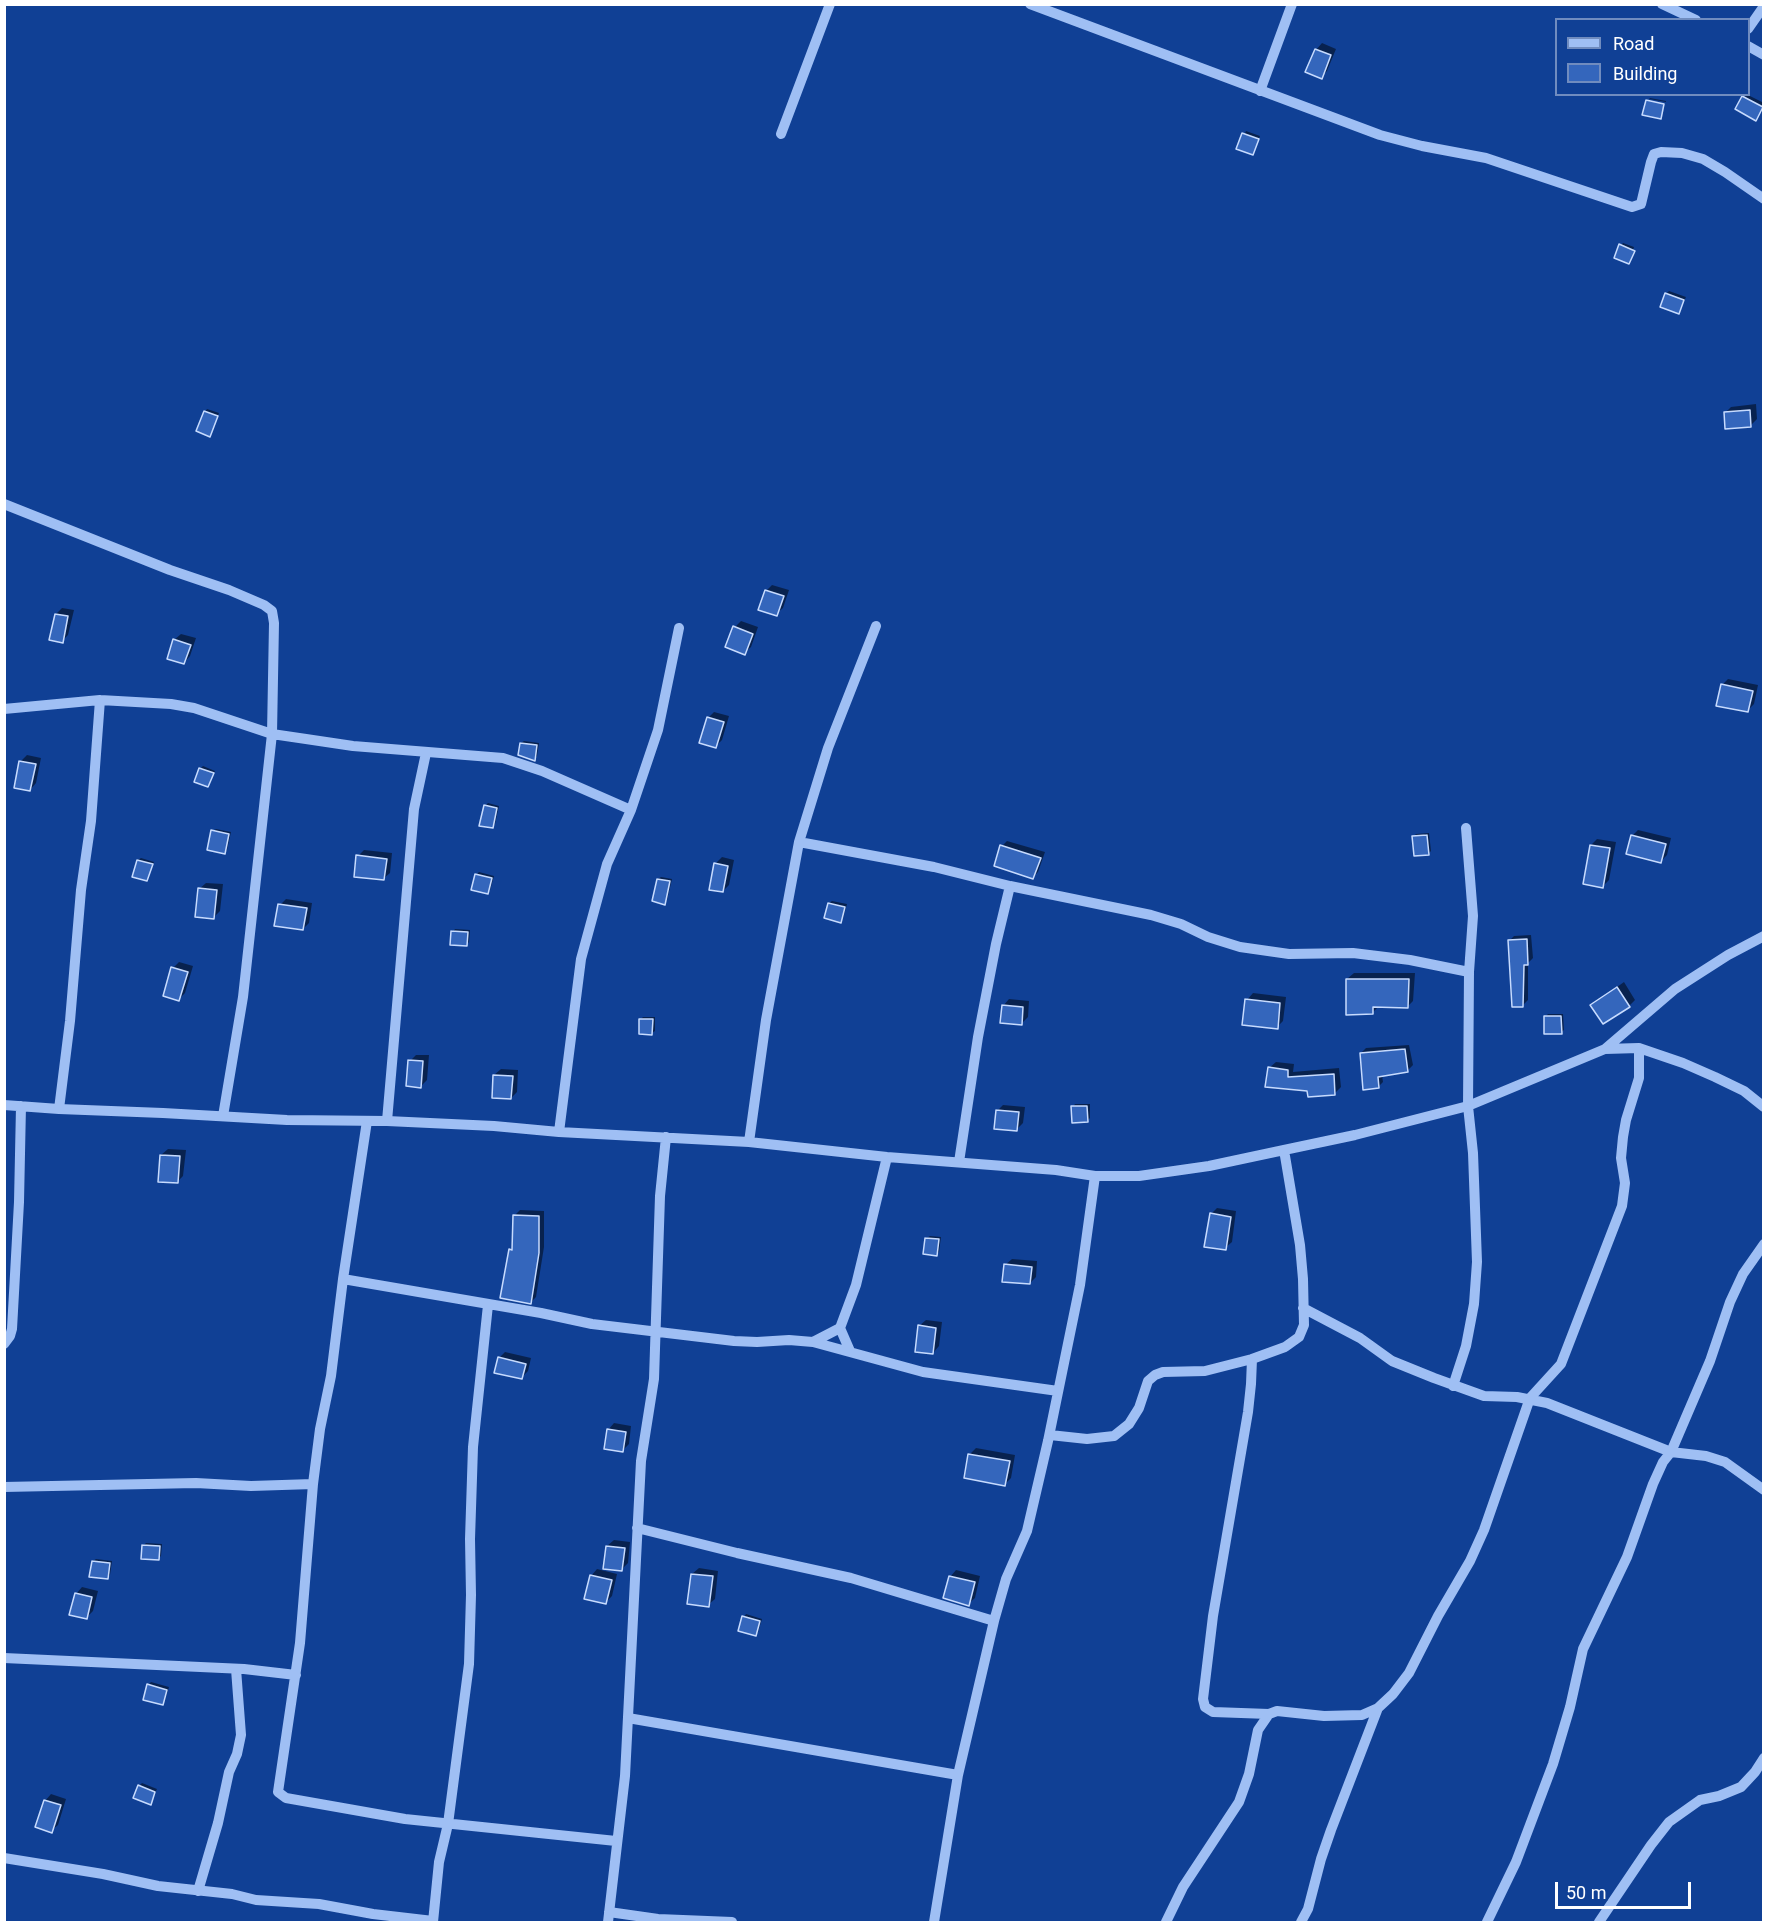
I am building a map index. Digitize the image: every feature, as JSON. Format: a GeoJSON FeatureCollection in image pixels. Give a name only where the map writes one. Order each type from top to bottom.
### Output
{"type":"FeatureCollection","features":[{"type":"Feature","properties":{"kind":"street"},"geometry":{"type":"LineString","coordinates":[[781,134],[830,4]]}},
{"type":"Feature","properties":{"kind":"street"},"geometry":{"type":"LineString","coordinates":[[1030,4],[1380,135],[1422,146],[1486,158],[1632,207],[1641,204],[1654,154],[1661,152],[1682,153],[1703,159],[1764,199]]}},
{"type":"Feature","properties":{"kind":"street"},"geometry":{"type":"LineString","coordinates":[[1260,90],[1292,4]]}},
{"type":"Feature","properties":{"kind":"street"},"geometry":{"type":"LineString","coordinates":[[1665,5],[1692,18]]}},
{"type":"Feature","properties":{"kind":"street"},"geometry":{"type":"LineString","coordinates":[[1750,27],[1764,6]]}},
{"type":"Feature","properties":{"kind":"street"},"geometry":{"type":"LineString","coordinates":[[1750,47],[1764,56]]}},
{"type":"Feature","properties":{"kind":"street"},"geometry":{"type":"LineString","coordinates":[[4,504],[170,570],[229,590],[264,604],[272,611],[274,622],[272,734],[243,997],[223,1116]]}},
{"type":"Feature","properties":{"kind":"street"},"geometry":{"type":"LineString","coordinates":[[749,1142],[766,1020],[799,842],[832,739],[876,626]]}},
{"type":"Feature","properties":{"kind":"street"},"geometry":{"type":"LineString","coordinates":[[559,1132],[581,958],[607,864],[631,810],[658,730],[679,628]]}},
{"type":"Feature","properties":{"kind":"street"},"geometry":{"type":"LineString","coordinates":[[59,1109],[70,1021],[81,890],[91,821],[100,700]]}},
{"type":"Feature","properties":{"kind":"street"},"geometry":{"type":"LineString","coordinates":[[4,709],[100,700],[171,704],[194,708],[272,734],[353,746],[503,759],[578,786],[631,810]]}},
{"type":"Feature","properties":{"kind":"street"},"geometry":{"type":"LineString","coordinates":[[387,1121],[414,809],[426,753]]}},
{"type":"Feature","properties":{"kind":"street"},"geometry":{"type":"LineString","coordinates":[[1453,1386],[1463,1357],[1474,1304],[1477,1262],[1473,1153],[1468,1106],[1469,972],[1473,916],[1466,828]]}},
{"type":"Feature","properties":{"kind":"street"},"geometry":{"type":"LineString","coordinates":[[799,842],[934,867],[1010,886],[1151,915],[1240,947],[1289,954],[1353,953],[1410,960],[1469,972]]}},
{"type":"Feature","properties":{"kind":"street"},"geometry":{"type":"LineString","coordinates":[[959,1162],[978,1037],[1010,886]]}},
{"type":"Feature","properties":{"kind":"street"},"geometry":{"type":"LineString","coordinates":[[4,1105],[494,1126],[559,1132],[749,1142],[1095,1176],[1138,1176],[1166,1173],[1355,1135],[1468,1106],[1605,1049],[1675,989],[1735,951],[1764,936]]}},
{"type":"Feature","properties":{"kind":"street"},"geometry":{"type":"LineString","coordinates":[[1605,1049],[1639,1048],[1715,1077],[1744,1091],[1764,1107]]}},
{"type":"Feature","properties":{"kind":"street"},"geometry":{"type":"LineString","coordinates":[[1252,1359],[1248,1412],[1213,1616],[1203,1699],[1205,1707],[1212,1712],[1269,1714],[1285,1712],[1344,1717],[1362,1715],[1378,1708],[1393,1694],[1409,1673],[1470,1561],[1484,1530],[1530,1398],[1560,1364],[1622,1206],[1625,1183],[1621,1158],[1623,1137],[1639,1078],[1639,1048]]}},
{"type":"Feature","properties":{"kind":"street"},"geometry":{"type":"LineString","coordinates":[[4,1344],[12,1329],[19,1202],[21,1106]]}},
{"type":"Feature","properties":{"kind":"street"},"geometry":{"type":"LineString","coordinates":[[367,1121],[331,1376],[320,1429],[305,1605],[278,1792],[286,1798],[405,1820],[616,1840]]}},
{"type":"Feature","properties":{"kind":"street"},"geometry":{"type":"LineString","coordinates":[[666,1137],[660,1196],[654,1379],[641,1461],[625,1776],[608,1917],[732,1923]]}},
{"type":"Feature","properties":{"kind":"street"},"geometry":{"type":"LineString","coordinates":[[1050,1435],[1087,1439],[1114,1436],[1129,1424],[1139,1408],[1148,1381],[1155,1375],[1163,1372],[1204,1371],[1252,1359],[1286,1347],[1299,1336],[1304,1325],[1300,1245],[1284,1150]]}},
{"type":"Feature","properties":{"kind":"street"},"geometry":{"type":"LineString","coordinates":[[813,1342],[840,1328],[856,1285],[887,1157]]}},
{"type":"Feature","properties":{"kind":"street"},"geometry":{"type":"LineString","coordinates":[[934,1923],[958,1775],[994,1621],[1006,1579],[1027,1531],[1050,1435],[1080,1285],[1095,1176]]}},
{"type":"Feature","properties":{"kind":"street"},"geometry":{"type":"LineString","coordinates":[[1487,1923],[1516,1862],[1553,1764],[1570,1707],[1583,1648],[1628,1557],[1653,1484],[1662,1462],[1671,1452],[1710,1360],[1730,1302],[1743,1274],[1764,1244]]}},
{"type":"Feature","properties":{"kind":"street"},"geometry":{"type":"LineString","coordinates":[[343,1279],[592,1324],[734,1341],[813,1342],[923,1372],[1058,1391]]}},
{"type":"Feature","properties":{"kind":"street"},"geometry":{"type":"LineString","coordinates":[[4,1858],[103,1874],[158,1886],[232,1894],[256,1900],[319,1904],[373,1918],[433,1922],[439,1862],[448,1824],[469,1664],[473,1447],[488,1305]]}},
{"type":"Feature","properties":{"kind":"street"},"geometry":{"type":"LineString","coordinates":[[1303,1308],[1360,1338],[1392,1361],[1453,1386],[1484,1396],[1530,1398],[1671,1452],[1706,1456],[1725,1462],[1764,1490]]}},
{"type":"Feature","properties":{"kind":"street"},"geometry":{"type":"LineString","coordinates":[[840,1328],[850,1351]]}},
{"type":"Feature","properties":{"kind":"street"},"geometry":{"type":"LineString","coordinates":[[4,1487],[196,1483],[251,1486],[314,1484]]}},
{"type":"Feature","properties":{"kind":"street"},"geometry":{"type":"LineString","coordinates":[[637,1528],[851,1578],[994,1621]]}},
{"type":"Feature","properties":{"kind":"street"},"geometry":{"type":"LineString","coordinates":[[4,1658],[236,1669],[296,1675]]}},
{"type":"Feature","properties":{"kind":"street"},"geometry":{"type":"LineString","coordinates":[[198,1891],[241,1735],[241,1720],[236,1696],[236,1669]]}},
{"type":"Feature","properties":{"kind":"street"},"geometry":{"type":"LineString","coordinates":[[1301,1923],[1308,1909],[1331,1830],[1378,1708]]}},
{"type":"Feature","properties":{"kind":"street"},"geometry":{"type":"LineString","coordinates":[[1166,1923],[1183,1887],[1239,1802],[1249,1774],[1258,1730],[1269,1714]]}},
{"type":"Feature","properties":{"kind":"street"},"geometry":{"type":"LineString","coordinates":[[628,1718],[958,1775]]}},
{"type":"Feature","properties":{"kind":"street"},"geometry":{"type":"LineString","coordinates":[[1599,1923],[1669,1822],[1700,1800],[1719,1796],[1741,1787],[1764,1758]]}},
{"type":"Feature","properties":{"kind":"building"},"geometry":{"type":"Polygon","coordinates":[[[1315,49],[1331,55],[1322,79],[1305,72],[1315,49]]]}},
{"type":"Feature","properties":{"kind":"building"},"geometry":{"type":"Polygon","coordinates":[[[1742,96],[1763,107],[1756,121],[1735,109],[1742,96]]]}},
{"type":"Feature","properties":{"kind":"building"},"geometry":{"type":"Polygon","coordinates":[[[1646,100],[1664,104],[1661,119],[1642,115],[1646,100]]]}},
{"type":"Feature","properties":{"kind":"building"},"geometry":{"type":"Polygon","coordinates":[[[1242,133],[1259,139],[1253,155],[1236,149],[1242,133]]]}},
{"type":"Feature","properties":{"kind":"building"},"geometry":{"type":"Polygon","coordinates":[[[1619,244],[1635,251],[1629,264],[1614,258],[1619,244]]]}},
{"type":"Feature","properties":{"kind":"building"},"geometry":{"type":"Polygon","coordinates":[[[1665,293],[1684,300],[1679,314],[1660,307],[1665,293]]]}},
{"type":"Feature","properties":{"kind":"building"},"geometry":{"type":"Polygon","coordinates":[[[1750,410],[1751,427],[1725,429],[1724,412],[1750,410]]]}},
{"type":"Feature","properties":{"kind":"building"},"geometry":{"type":"Polygon","coordinates":[[[204,411],[218,416],[210,437],[196,431],[204,411]]]}},
{"type":"Feature","properties":{"kind":"building"},"geometry":{"type":"Polygon","coordinates":[[[765,590],[784,596],[777,616],[758,610],[765,590]]]}},
{"type":"Feature","properties":{"kind":"building"},"geometry":{"type":"Polygon","coordinates":[[[55,614],[68,616],[63,643],[49,640],[55,614]]]}},
{"type":"Feature","properties":{"kind":"building"},"geometry":{"type":"Polygon","coordinates":[[[733,626],[753,634],[745,655],[725,647],[733,626]]]}},
{"type":"Feature","properties":{"kind":"building"},"geometry":{"type":"Polygon","coordinates":[[[173,639],[191,645],[184,664],[167,659],[173,639]]]}},
{"type":"Feature","properties":{"kind":"building"},"geometry":{"type":"Polygon","coordinates":[[[1721,684],[1753,691],[1748,712],[1716,706],[1721,684]]]}},
{"type":"Feature","properties":{"kind":"building"},"geometry":{"type":"Polygon","coordinates":[[[707,717],[724,722],[716,748],[699,743],[707,717]]]}},
{"type":"Feature","properties":{"kind":"building"},"geometry":{"type":"Polygon","coordinates":[[[520,743],[537,745],[535,761],[518,755],[520,743]]]}},
{"type":"Feature","properties":{"kind":"building"},"geometry":{"type":"Polygon","coordinates":[[[19,761],[36,764],[30,791],[14,788],[19,761]]]}},
{"type":"Feature","properties":{"kind":"building"},"geometry":{"type":"Polygon","coordinates":[[[199,768],[214,773],[208,787],[194,782],[199,768]]]}},
{"type":"Feature","properties":{"kind":"building"},"geometry":{"type":"Polygon","coordinates":[[[484,805],[497,808],[493,828],[479,826],[484,805]]]}},
{"type":"Feature","properties":{"kind":"building"},"geometry":{"type":"Polygon","coordinates":[[[211,830],[229,834],[225,854],[207,850],[211,830]]]}},
{"type":"Feature","properties":{"kind":"building"},"geometry":{"type":"Polygon","coordinates":[[[1427,835],[1429,855],[1414,856],[1412,836],[1427,835]]]}},
{"type":"Feature","properties":{"kind":"building"},"geometry":{"type":"Polygon","coordinates":[[[1631,835],[1666,844],[1661,863],[1626,854],[1631,835]]]}},
{"type":"Feature","properties":{"kind":"building"},"geometry":{"type":"Polygon","coordinates":[[[1000,845],[1041,858],[1033,879],[994,866],[1000,845]]]}},
{"type":"Feature","properties":{"kind":"building"},"geometry":{"type":"Polygon","coordinates":[[[1590,845],[1610,848],[1603,888],[1583,884],[1590,845]]]}},
{"type":"Feature","properties":{"kind":"building"},"geometry":{"type":"Polygon","coordinates":[[[356,855],[387,859],[384,880],[354,877],[356,855]]]}},
{"type":"Feature","properties":{"kind":"building"},"geometry":{"type":"Polygon","coordinates":[[[137,860],[153,864],[147,881],[132,877],[137,860]]]}},
{"type":"Feature","properties":{"kind":"building"},"geometry":{"type":"Polygon","coordinates":[[[714,863],[728,866],[723,892],[709,890],[714,863]]]}},
{"type":"Feature","properties":{"kind":"building"},"geometry":{"type":"Polygon","coordinates":[[[475,874],[492,878],[488,894],[471,890],[475,874]]]}},
{"type":"Feature","properties":{"kind":"building"},"geometry":{"type":"Polygon","coordinates":[[[657,879],[670,881],[665,905],[652,901],[657,879]]]}},
{"type":"Feature","properties":{"kind":"building"},"geometry":{"type":"Polygon","coordinates":[[[198,888],[217,890],[214,919],[195,917],[198,888]]]}},
{"type":"Feature","properties":{"kind":"building"},"geometry":{"type":"Polygon","coordinates":[[[828,903],[845,907],[841,923],[824,918],[828,903]]]}},
{"type":"Feature","properties":{"kind":"building"},"geometry":{"type":"Polygon","coordinates":[[[278,904],[307,908],[303,930],[274,926],[278,904]]]}},
{"type":"Feature","properties":{"kind":"building"},"geometry":{"type":"Polygon","coordinates":[[[451,931],[468,932],[467,946],[450,945],[451,931]]]}},
{"type":"Feature","properties":{"kind":"building"},"geometry":{"type":"Polygon","coordinates":[[[1527,939],[1528,965],[1524,965],[1523,1007],[1512,1007],[1508,940],[1527,939]]]}},
{"type":"Feature","properties":{"kind":"building"},"geometry":{"type":"Polygon","coordinates":[[[171,967],[188,972],[179,1001],[163,996],[171,967]]]}},
{"type":"Feature","properties":{"kind":"building"},"geometry":{"type":"Polygon","coordinates":[[[1346,979],[1409,979],[1408,1008],[1373,1007],[1373,1014],[1346,1015],[1346,979]]]}},
{"type":"Feature","properties":{"kind":"building"},"geometry":{"type":"Polygon","coordinates":[[[1617,987],[1630,1007],[1603,1024],[1590,1005],[1617,987]]]}},
{"type":"Feature","properties":{"kind":"building"},"geometry":{"type":"Polygon","coordinates":[[[1245,999],[1280,1003],[1278,1029],[1242,1025],[1245,999]]]}},
{"type":"Feature","properties":{"kind":"building"},"geometry":{"type":"Polygon","coordinates":[[[1002,1005],[1023,1007],[1022,1025],[1000,1023],[1002,1005]]]}},
{"type":"Feature","properties":{"kind":"building"},"geometry":{"type":"Polygon","coordinates":[[[1544,1016],[1561,1016],[1562,1034],[1544,1034],[1544,1016]]]}},
{"type":"Feature","properties":{"kind":"building"},"geometry":{"type":"Polygon","coordinates":[[[639,1019],[653,1019],[652,1035],[639,1034],[639,1019]]]}},
{"type":"Feature","properties":{"kind":"building"},"geometry":{"type":"Polygon","coordinates":[[[1405,1049],[1408,1072],[1378,1077],[1379,1088],[1363,1090],[1360,1053],[1405,1049]]]}},
{"type":"Feature","properties":{"kind":"building"},"geometry":{"type":"Polygon","coordinates":[[[408,1060],[423,1061],[421,1088],[406,1086],[408,1060]]]}},
{"type":"Feature","properties":{"kind":"building"},"geometry":{"type":"Polygon","coordinates":[[[1268,1067],[1288,1070],[1288,1077],[1334,1074],[1335,1095],[1308,1097],[1307,1091],[1265,1087],[1268,1067]]]}},
{"type":"Feature","properties":{"kind":"building"},"geometry":{"type":"Polygon","coordinates":[[[493,1075],[513,1076],[511,1099],[492,1098],[493,1075]]]}},
{"type":"Feature","properties":{"kind":"building"},"geometry":{"type":"Polygon","coordinates":[[[1071,1106],[1087,1106],[1088,1122],[1072,1123],[1071,1106]]]}},
{"type":"Feature","properties":{"kind":"building"},"geometry":{"type":"Polygon","coordinates":[[[996,1110],[1019,1112],[1017,1131],[994,1129],[996,1110]]]}},
{"type":"Feature","properties":{"kind":"building"},"geometry":{"type":"Polygon","coordinates":[[[160,1155],[180,1156],[178,1183],[158,1182],[160,1155]]]}},
{"type":"Feature","properties":{"kind":"building"},"geometry":{"type":"Polygon","coordinates":[[[1210,1213],[1231,1217],[1226,1250],[1204,1247],[1210,1213]]]}},
{"type":"Feature","properties":{"kind":"building"},"geometry":{"type":"Polygon","coordinates":[[[513,1215],[539,1216],[539,1253],[531,1304],[500,1298],[509,1249],[512,1250],[513,1215]]]}},
{"type":"Feature","properties":{"kind":"building"},"geometry":{"type":"Polygon","coordinates":[[[925,1238],[939,1239],[937,1256],[923,1254],[925,1238]]]}},
{"type":"Feature","properties":{"kind":"building"},"geometry":{"type":"Polygon","coordinates":[[[1004,1264],[1032,1267],[1030,1284],[1002,1282],[1004,1264]]]}},
{"type":"Feature","properties":{"kind":"building"},"geometry":{"type":"Polygon","coordinates":[[[918,1325],[936,1328],[933,1354],[915,1352],[918,1325]]]}},
{"type":"Feature","properties":{"kind":"building"},"geometry":{"type":"Polygon","coordinates":[[[498,1357],[526,1364],[522,1379],[494,1373],[498,1357]]]}},
{"type":"Feature","properties":{"kind":"building"},"geometry":{"type":"Polygon","coordinates":[[[607,1429],[626,1432],[623,1452],[604,1449],[607,1429]]]}},
{"type":"Feature","properties":{"kind":"building"},"geometry":{"type":"Polygon","coordinates":[[[968,1454],[1010,1461],[1005,1486],[964,1478],[968,1454]]]}},
{"type":"Feature","properties":{"kind":"building"},"geometry":{"type":"Polygon","coordinates":[[[142,1545],[160,1546],[159,1560],[141,1559],[142,1545]]]}},
{"type":"Feature","properties":{"kind":"building"},"geometry":{"type":"Polygon","coordinates":[[[606,1546],[625,1548],[622,1571],[603,1569],[606,1546]]]}},
{"type":"Feature","properties":{"kind":"building"},"geometry":{"type":"Polygon","coordinates":[[[92,1561],[110,1563],[108,1579],[89,1577],[92,1561]]]}},
{"type":"Feature","properties":{"kind":"building"},"geometry":{"type":"Polygon","coordinates":[[[691,1574],[713,1576],[709,1607],[687,1604],[691,1574]]]}},
{"type":"Feature","properties":{"kind":"building"},"geometry":{"type":"Polygon","coordinates":[[[590,1575],[612,1580],[606,1604],[584,1599],[590,1575]]]}},
{"type":"Feature","properties":{"kind":"building"},"geometry":{"type":"Polygon","coordinates":[[[949,1576],[975,1582],[969,1606],[943,1598],[949,1576]]]}},
{"type":"Feature","properties":{"kind":"building"},"geometry":{"type":"Polygon","coordinates":[[[75,1593],[92,1597],[87,1619],[69,1615],[75,1593]]]}},
{"type":"Feature","properties":{"kind":"building"},"geometry":{"type":"Polygon","coordinates":[[[742,1616],[760,1621],[756,1636],[738,1631],[742,1616]]]}},
{"type":"Feature","properties":{"kind":"building"},"geometry":{"type":"Polygon","coordinates":[[[147,1684],[167,1690],[163,1705],[143,1700],[147,1684]]]}},
{"type":"Feature","properties":{"kind":"building"},"geometry":{"type":"Polygon","coordinates":[[[138,1785],[155,1792],[151,1805],[133,1798],[138,1785]]]}},
{"type":"Feature","properties":{"kind":"building"},"geometry":{"type":"Polygon","coordinates":[[[44,1800],[61,1805],[52,1833],[35,1827],[44,1800]]]}}]}
